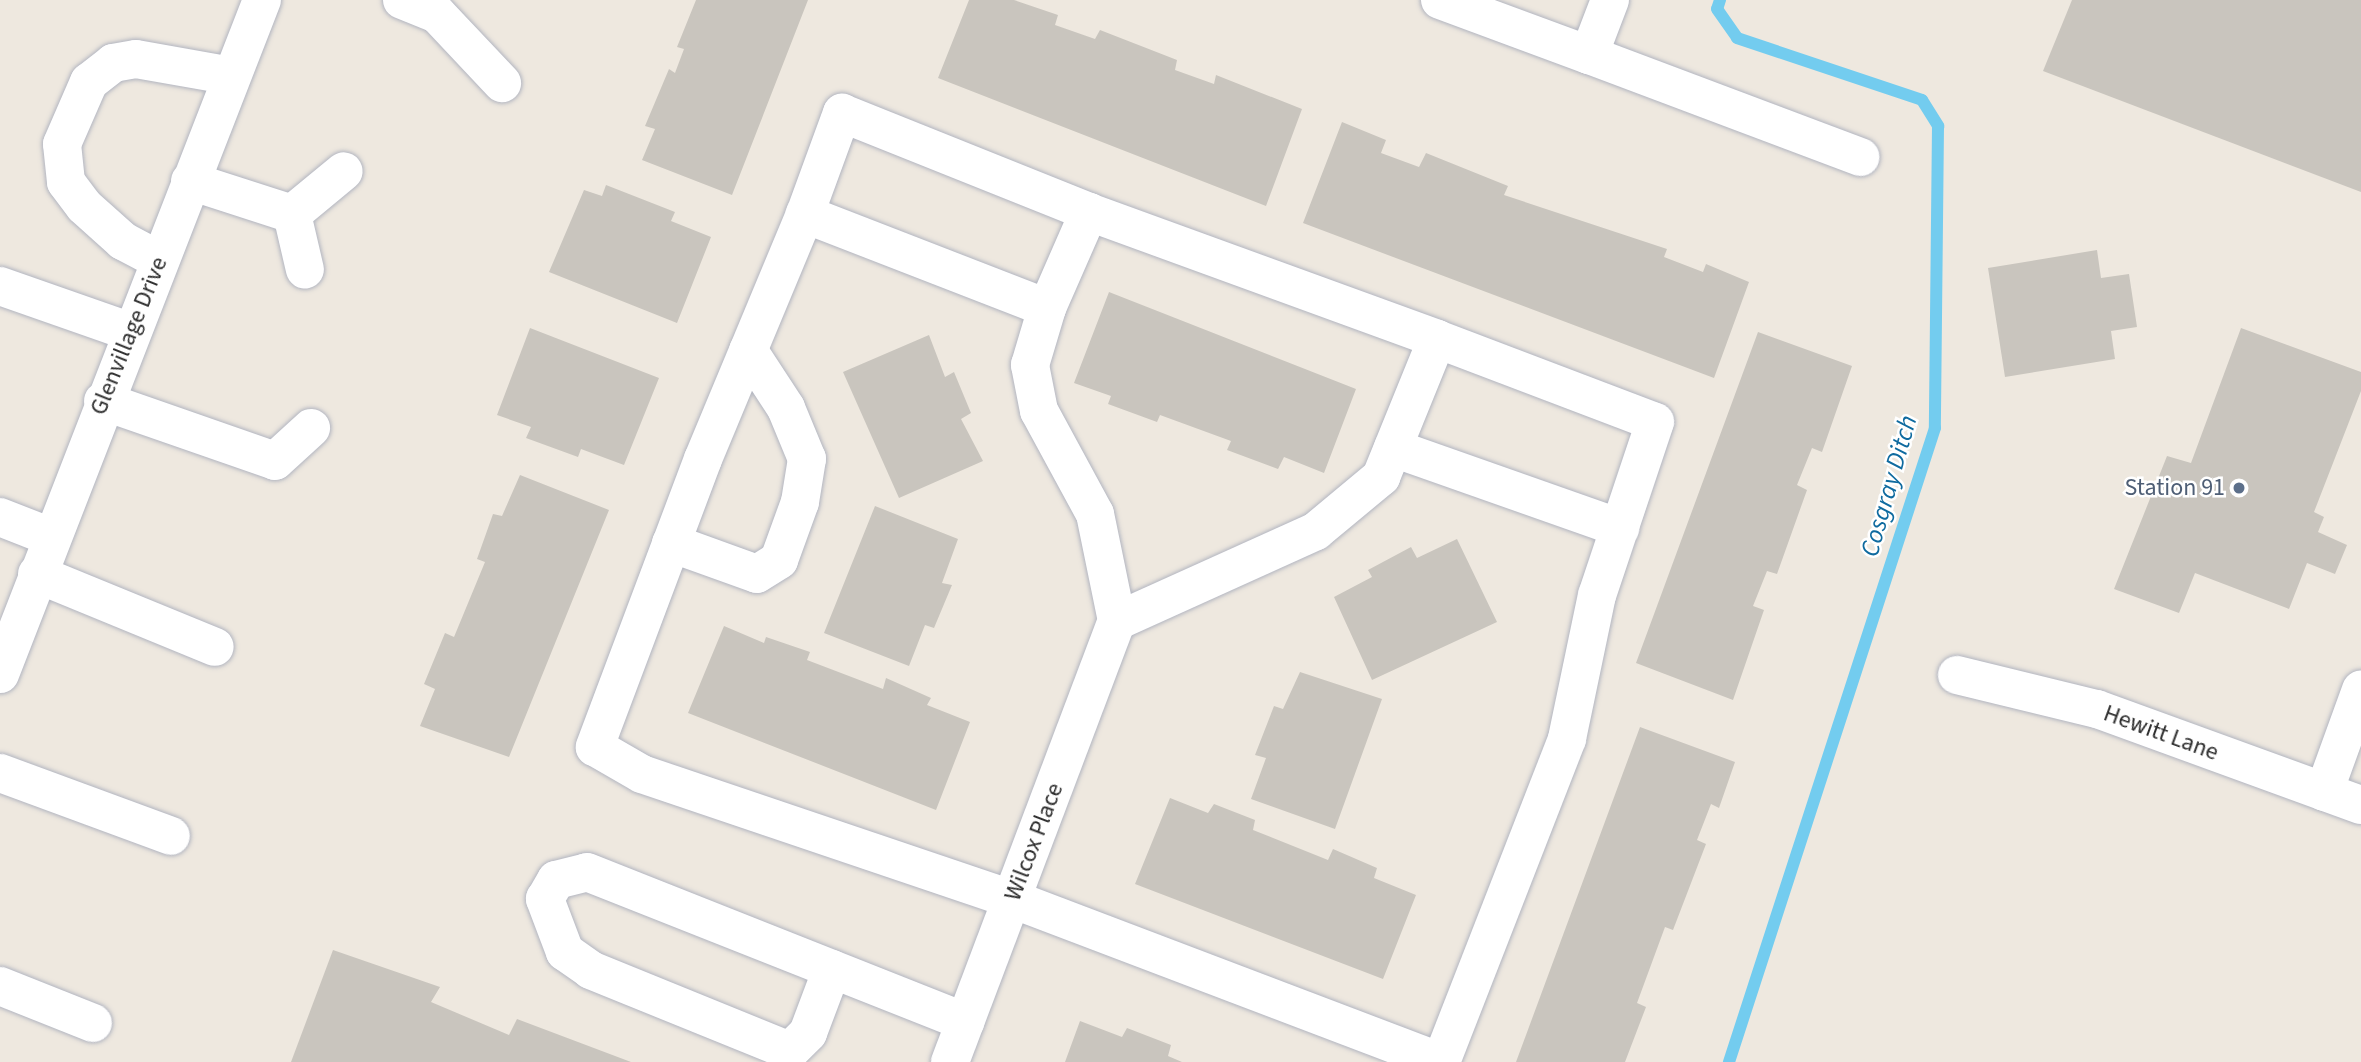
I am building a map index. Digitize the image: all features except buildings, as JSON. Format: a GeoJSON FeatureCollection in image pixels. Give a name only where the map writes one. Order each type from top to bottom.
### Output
{"type":"FeatureCollection","features":[{"type":"Feature","properties":{"kind":"street"},"geometry":{"type":"LineString","coordinates":[[402,0],[437,15],[502,83]]}},
{"type":"Feature","properties":{"kind":"street"},"geometry":{"type":"LineString","coordinates":[[1440,0],[1860,157]]}},
{"type":"Feature","properties":{"kind":"street"},"geometry":{"type":"LineString","coordinates":[[1589,55],[1610,0]]}},
{"type":"Feature","properties":{"kind":"street","name":"Glenvillage Drive"},"geometry":{"type":"LineString","coordinates":[[0,674],[103,401],[232,76],[253,3]]}},
{"type":"Feature","properties":{"kind":"street"},"geometry":{"type":"LineString","coordinates":[[159,260],[123,241],[84,206],[66,182],[62,144],[89,82],[113,63],[136,59],[232,76]]}},
{"type":"Feature","properties":{"kind":"street"},"geometry":{"type":"LineString","coordinates":[[842,113],[1088,212],[1437,339],[1655,422],[1597,595],[1567,739],[1442,1061],[1012,899],[642,774],[595,747],[671,543],[805,214],[842,113]]}},
{"type":"Feature","properties":{"kind":"street"},"geometry":{"type":"LineString","coordinates":[[292,214],[344,171]]}},
{"type":"Feature","properties":{"kind":"street"},"geometry":{"type":"LineString","coordinates":[[190,181],[292,214]]}},
{"type":"Feature","properties":{"kind":"street"},"geometry":{"type":"LineString","coordinates":[[1088,212],[1047,308],[1030,365],[1040,411],[1095,514],[1117,621],[1316,531],[1381,477],[1437,339]]}},
{"type":"Feature","properties":{"kind":"street"},"geometry":{"type":"LineString","coordinates":[[292,214],[305,270]]}},
{"type":"Feature","properties":{"kind":"street"},"geometry":{"type":"LineString","coordinates":[[805,214],[1047,308]]}},
{"type":"Feature","properties":{"kind":"street"},"geometry":{"type":"LineString","coordinates":[[0,286],[131,332]]}},
{"type":"Feature","properties":{"kind":"street"},"geometry":{"type":"LineString","coordinates":[[671,543],[757,574],[779,560],[800,502],[807,459],[786,408],[748,350]]}},
{"type":"Feature","properties":{"kind":"street"},"geometry":{"type":"LineString","coordinates":[[103,401],[275,461],[311,428]]}},
{"type":"Feature","properties":{"kind":"street"},"geometry":{"type":"LineString","coordinates":[[1393,448],[1620,528]]}},
{"type":"Feature","properties":{"kind":"street"},"geometry":{"type":"LineString","coordinates":[[0,517],[51,537]]}},
{"type":"Feature","properties":{"kind":"street"},"geometry":{"type":"LineString","coordinates":[[37,575],[215,647]]}},
{"type":"Feature","properties":{"kind":"street","name":"Wilcox Place"},"geometry":{"type":"LineString","coordinates":[[950,1062],[1117,621]]}},
{"type":"Feature","properties":{"kind":"street","name":"Hewitt Lane"},"geometry":{"type":"LineString","coordinates":[[1957,675],[2097,709],[2361,805]]}},
{"type":"Feature","properties":{"kind":"street"},"geometry":{"type":"LineString","coordinates":[[2324,792],[2361,690]]}},
{"type":"Feature","properties":{"kind":"street"},"geometry":{"type":"LineString","coordinates":[[0,773],[171,836]]}},
{"type":"Feature","properties":{"kind":"street"},"geometry":{"type":"LineString","coordinates":[[832,969],[808,1033],[790,1051],[591,970],[565,952],[545,899],[556,880],[587,872],[832,969],[965,1022]]}},
{"type":"Feature","properties":{"kind":"street"},"geometry":{"type":"LineString","coordinates":[[0,986],[93,1023]]}},
{"type":"Feature","properties":{"kind":"waterway","name":"Cosgray Ditch"},"geometry":{"type":"LineString","coordinates":[[1720,0],[1717,9],[1737,38],[1922,100],[1938,126],[1935,428],[1729,1062]]}},
{"type":"Feature","properties":{"kind":"place","name":"Station 91"},"geometry":{"type":"Point","coordinates":[2239,488]}}]}
